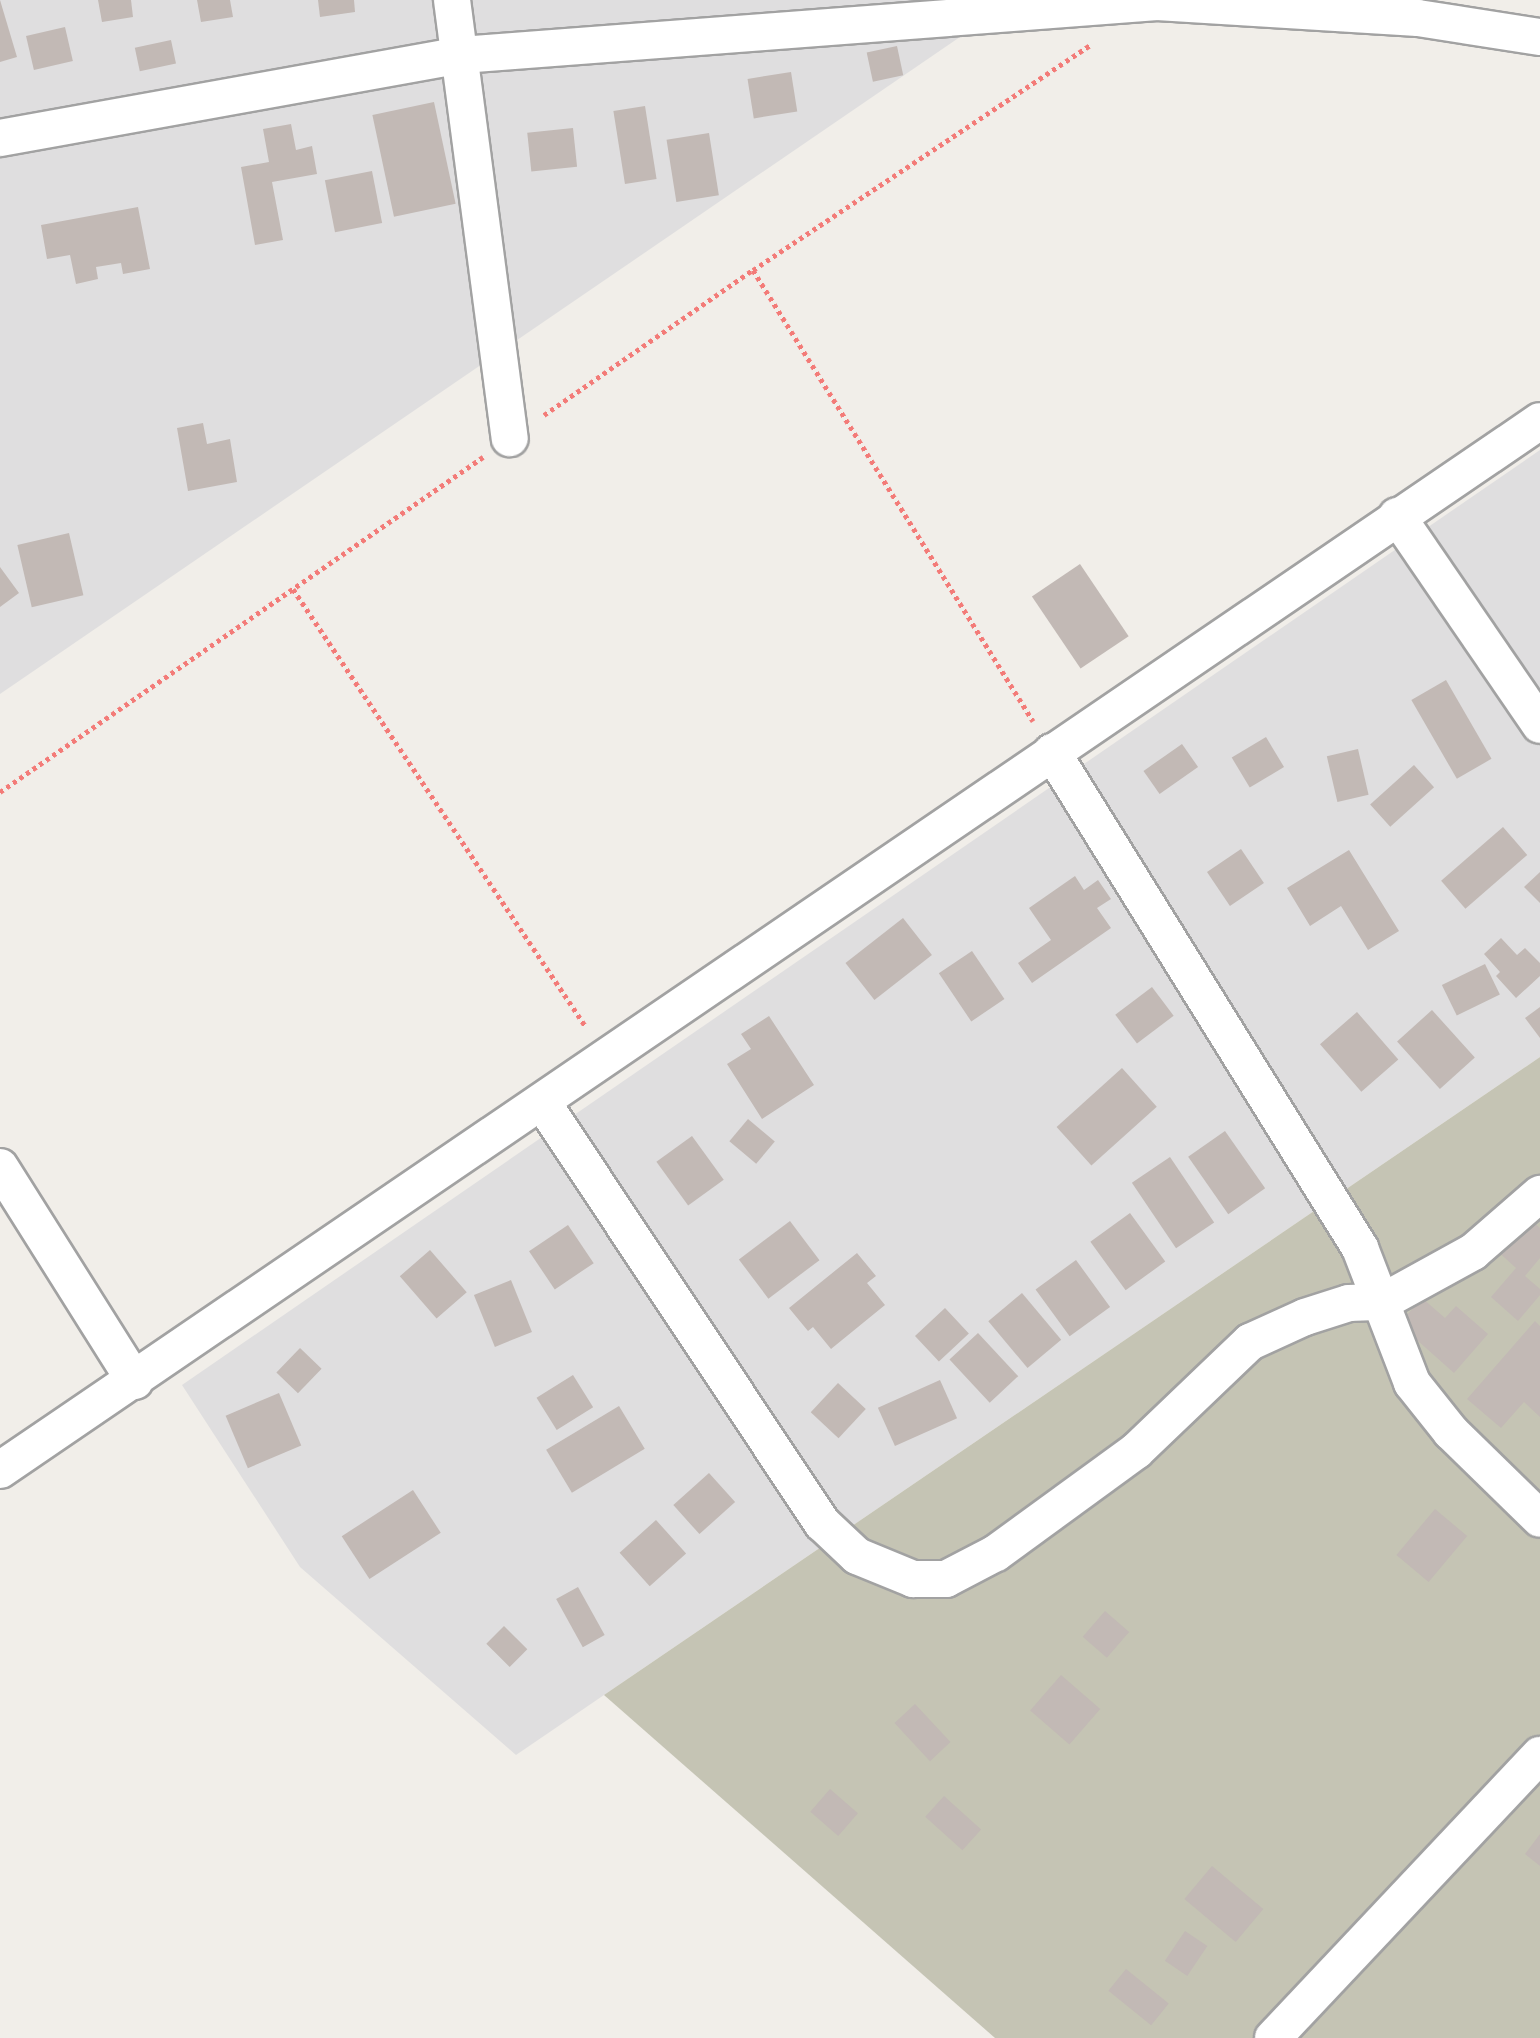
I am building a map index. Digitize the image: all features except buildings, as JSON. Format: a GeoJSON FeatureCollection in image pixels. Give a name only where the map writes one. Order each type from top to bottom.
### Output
{"type":"FeatureCollection","features":[{"type":"Feature","properties":{"kind":"street"},"geometry":{"type":"LineString","coordinates":[[452,0],[510,438]]}},
{"type":"Feature","properties":{"kind":"street"},"geometry":{"type":"LineString","coordinates":[[1383,0],[1418,18]]}},
{"type":"Feature","properties":{"kind":"street"},"geometry":{"type":"LineString","coordinates":[[0,138],[461,55],[1157,1],[1418,18],[1540,37]]}},
{"type":"Feature","properties":{"kind":"street"},"geometry":{"type":"LineString","coordinates":[[0,1470],[135,1381],[1540,421]]}},
{"type":"Feature","properties":{"kind":"street"},"geometry":{"type":"LineString","coordinates":[[1397,516],[1540,725]]}},
{"type":"Feature","properties":{"kind":"street"},"geometry":{"type":"LineString","coordinates":[[1052,752],[1360,1248],[1382,1302],[1394,1346],[1412,1383],[1451,1432],[1540,1519]]}},
{"type":"Feature","properties":{"kind":"street"},"geometry":{"type":"LineString","coordinates":[[542,1102],[822,1523],[857,1556],[913,1579],[946,1579],[996,1553],[1136,1451],[1250,1342],[1305,1317],[1349,1303],[1382,1302],[1473,1252],[1540,1194]]}},
{"type":"Feature","properties":{"kind":"street"},"geometry":{"type":"LineString","coordinates":[[0,1167],[135,1381]]}},
{"type":"Feature","properties":{"kind":"street"},"geometry":{"type":"LineString","coordinates":[[1273,2038],[1540,1755]]}},
{"type":"Feature","properties":{"kind":"path"},"geometry":{"type":"LineString","coordinates":[[0,792],[753,270],[1105,36]]}},
{"type":"Feature","properties":{"kind":"path"},"geometry":{"type":"LineString","coordinates":[[753,270],[1052,752]]}},
{"type":"Feature","properties":{"kind":"path"},"geometry":{"type":"LineString","coordinates":[[293,589],[606,1058]]}},
{"type":"Feature","properties":{"kind":"shaded area"},"geometry":{"type":"Polygon","coordinates":[[[0,0],[1014,0],[0,694],[0,0]]]}},
{"type":"Feature","properties":{"kind":"shaded area"},"geometry":{"type":"Polygon","coordinates":[[[1540,450],[1540,1057],[516,1755],[300,1567],[182,1385],[1540,450]]]}},
{"type":"Feature","properties":{"kind":"shaded area"},"geometry":{"type":"Polygon","coordinates":[[[1540,1057],[1540,2038],[995,2038],[604,1695],[1540,1057]]]}}]}
